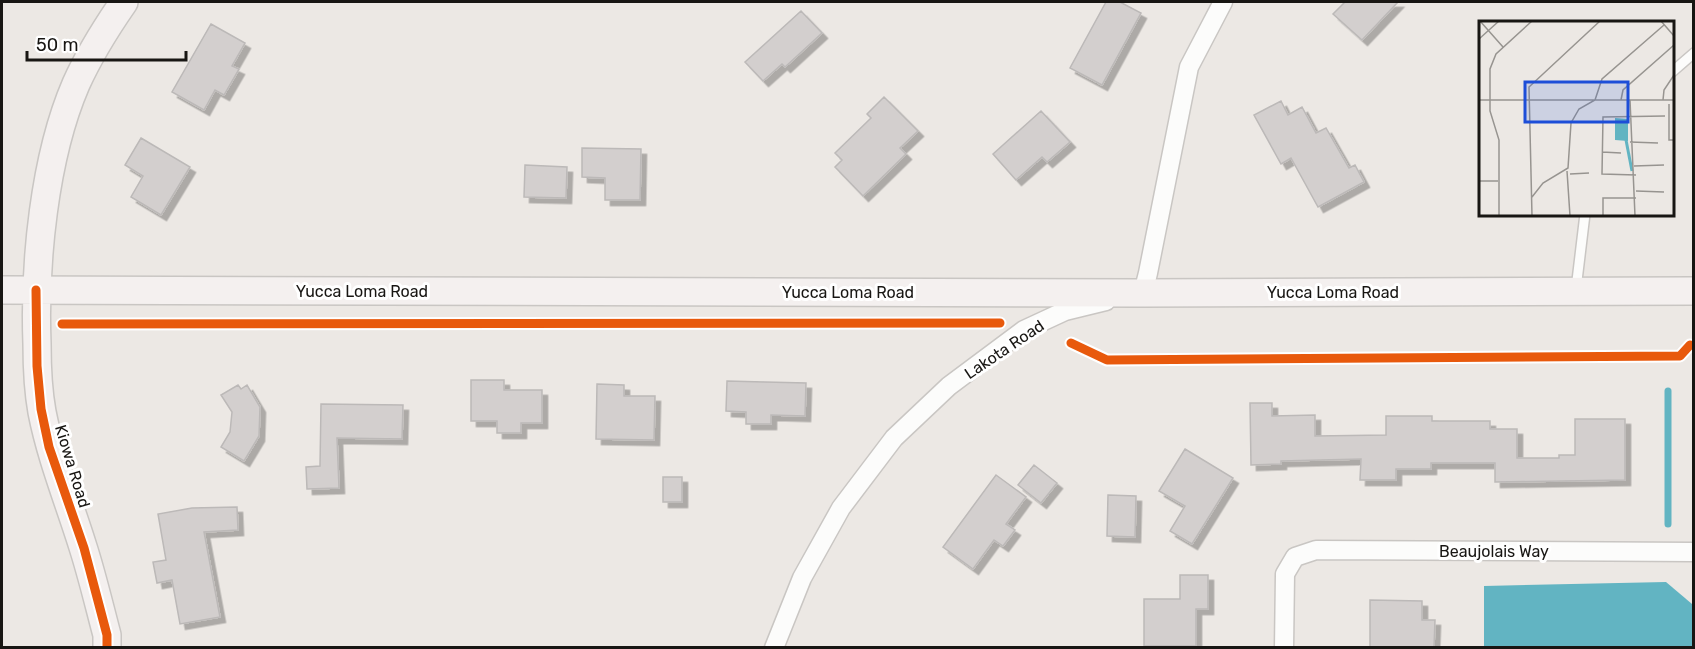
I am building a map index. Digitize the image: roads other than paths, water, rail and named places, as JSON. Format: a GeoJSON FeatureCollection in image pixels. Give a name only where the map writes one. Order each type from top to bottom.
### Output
{"type":"FeatureCollection","features":[{"type":"Feature","properties":{"kind":"main road","name":"Kiowa Road"},"geometry":{"type":"LineString","coordinates":[[107,648],[106,635],[84,549],[49,447],[41,409],[37,366],[36,290],[48,187],[58,139],[76,85],[102,34],[124,2]]}},
{"type":"Feature","properties":{"kind":"main road","name":"Yucca Loma Road"},"geometry":{"type":"LineString","coordinates":[[2,290],[1143,293],[1694,291]]}},
{"type":"Feature","properties":{"kind":"street"},"geometry":{"type":"LineString","coordinates":[[1143,293],[1189,67],[1223,2]]}},
{"type":"Feature","properties":{"kind":"street","name":"Lakota Road"},"geometry":{"type":"LineString","coordinates":[[774,648],[802,578],[841,508],[894,438],[949,386],[1024,330],[1065,311],[1143,293]]}},
{"type":"Feature","properties":{"kind":"street","name":"Beaujolais Way"},"geometry":{"type":"LineString","coordinates":[[1284,648],[1285,574],[1295,557],[1316,550],[1694,552]]}},
{"type":"Feature","properties":{"kind":"lane"},"geometry":{"type":"LineString","coordinates":[[1674,70],[1694,53]]}},
{"type":"Feature","properties":{"kind":"lane"},"geometry":{"type":"LineString","coordinates":[[1576,291],[1585,216]]}},
{"type":"Feature","properties":{"kind":"water"},"geometry":{"type":"Polygon","coordinates":[[[1666,582],[1692,604],[1692,647],[1484,647],[1484,586],[1666,582]]]}},
{"type":"Feature","properties":{"kind":"waterway"},"geometry":{"type":"LineString","coordinates":[[1668,391],[1668,524]]}}]}
